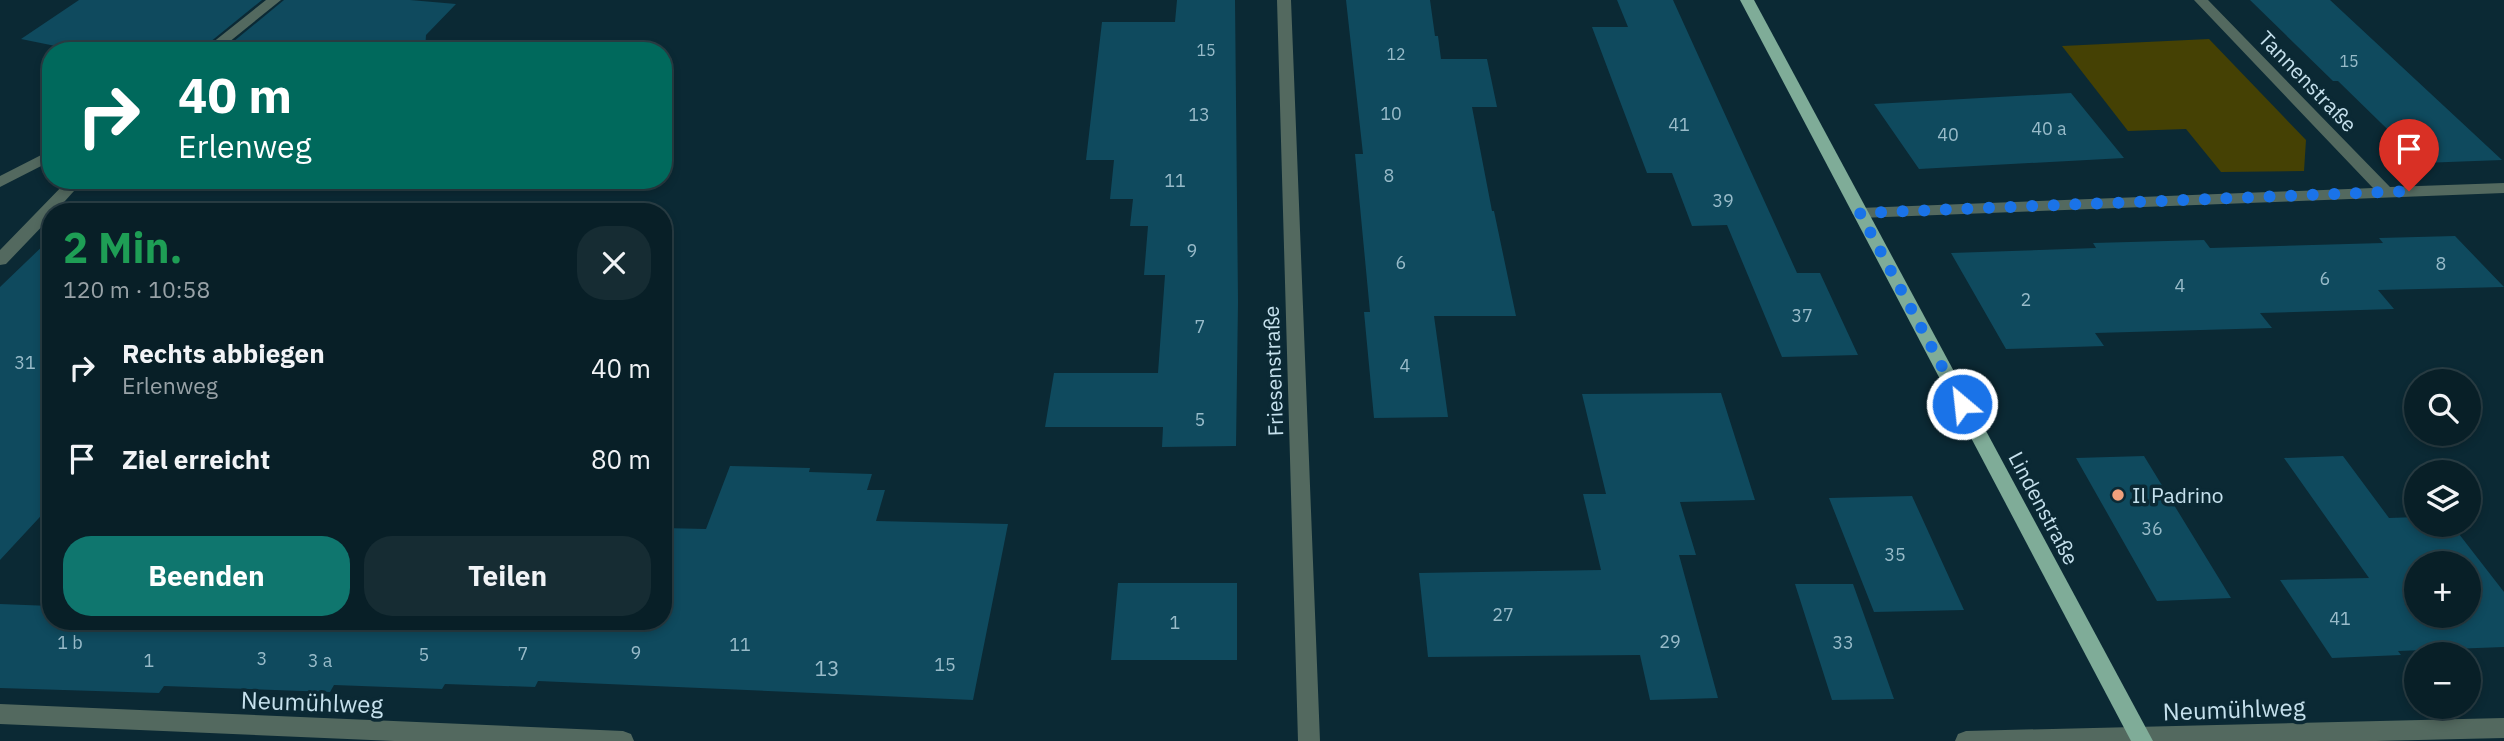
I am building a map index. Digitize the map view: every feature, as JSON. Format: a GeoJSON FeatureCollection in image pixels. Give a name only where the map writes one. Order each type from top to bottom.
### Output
{"type":"FeatureCollection","features":[{"type":"Feature","properties":{"kind":"main road","name":"Lindenstraße"},"geometry":{"type":"LineString","coordinates":[[1747,0],[2141,739]]}},
{"type":"Feature","properties":{"kind":"street"},"geometry":{"type":"LineString","coordinates":[[220,42],[274,0]]}},
{"type":"Feature","properties":{"kind":"street","name":"Friesenstraße"},"geometry":{"type":"LineString","coordinates":[[1284,0],[1309,741]]}},
{"type":"Feature","properties":{"kind":"street","name":"Tannenstraße"},"geometry":{"type":"LineString","coordinates":[[2201,0],[2385,191]]}},
{"type":"Feature","properties":{"kind":"street"},"geometry":{"type":"LineString","coordinates":[[0,182],[42,160]]}},
{"type":"Feature","properties":{"kind":"street"},"geometry":{"type":"LineString","coordinates":[[1860,213],[2504,188]]}},
{"type":"Feature","properties":{"kind":"street"},"geometry":{"type":"LineString","coordinates":[[55,203],[68,189]]}},
{"type":"Feature","properties":{"kind":"street"},"geometry":{"type":"LineString","coordinates":[[0,260],[42,216]]}},
{"type":"Feature","properties":{"kind":"street","name":"Neumühlweg"},"geometry":{"type":"LineString","coordinates":[[0,713],[623,741]]}},
{"type":"Feature","properties":{"kind":"street","name":"Neumühlweg"},"geometry":{"type":"LineString","coordinates":[[1966,741],[2141,739],[2504,728]]}},
{"type":"Feature","properties":{"kind":"shaded area"},"geometry":{"type":"Polygon","coordinates":[[[2209,39],[2306,140],[2304,171],[2221,172],[2186,129],[2128,131],[2062,46],[2209,39]]]}},
{"type":"Feature","properties":{"kind":"building"},"geometry":{"type":"Polygon","coordinates":[[[79,0],[262,0],[210,42],[42,43],[21,39],[79,0]]]}},
{"type":"Feature","properties":{"kind":"building"},"geometry":{"type":"Polygon","coordinates":[[[284,0],[410,0],[456,4],[426,35],[426,42],[233,42],[284,0]]]}},
{"type":"Feature","properties":{"kind":"building"},"geometry":{"type":"Polygon","coordinates":[[[1177,0],[1235,0],[1238,302],[1236,446],[1162,447],[1163,427],[1045,427],[1054,373],[1158,373],[1165,275],[1144,275],[1148,226],[1130,226],[1133,199],[1110,199],[1114,160],[1086,160],[1102,22],[1175,22],[1177,0]]]}},
{"type":"Feature","properties":{"kind":"building"},"geometry":{"type":"Polygon","coordinates":[[[1346,0],[1430,0],[1441,59],[1487,59],[1497,107],[1472,107],[1516,316],[1434,316],[1448,417],[1374,418],[1364,312],[1370,312],[1355,154],[1363,154],[1346,0]]]}},
{"type":"Feature","properties":{"kind":"building"},"geometry":{"type":"Polygon","coordinates":[[[1617,0],[1673,0],[1797,273],[1820,273],[1858,355],[1782,357],[1727,225],[1692,226],[1672,173],[1647,173],[1592,27],[1628,27],[1617,0]]]}},
{"type":"Feature","properties":{"kind":"building"},"geometry":{"type":"Polygon","coordinates":[[[2250,0],[2330,0],[2502,160],[2422,163],[2250,0]]]}},
{"type":"Feature","properties":{"kind":"building"},"geometry":{"type":"Polygon","coordinates":[[[2071,93],[2124,158],[1919,169],[1874,104],[2071,93]]]}},
{"type":"Feature","properties":{"kind":"building"},"geometry":{"type":"Polygon","coordinates":[[[2455,236],[2504,287],[2378,290],[2394,309],[2260,313],[2272,328],[2095,333],[2104,346],[2006,349],[1951,253],[2096,248],[2093,243],[2204,240],[2210,248],[2383,243],[2379,238],[2455,236]]]}},
{"type":"Feature","properties":{"kind":"building"},"geometry":{"type":"Polygon","coordinates":[[[42,247],[42,515],[0,560],[0,287],[42,247]]]}},
{"type":"Feature","properties":{"kind":"building"},"geometry":{"type":"Polygon","coordinates":[[[1721,393],[1755,500],[1680,502],[1696,555],[1679,555],[1718,698],[1650,700],[1640,655],[1428,657],[1419,573],[1601,570],[1583,494],[1606,494],[1582,394],[1721,393]]]}},
{"type":"Feature","properties":{"kind":"building"},"geometry":{"type":"Polygon","coordinates":[[[2144,456],[2231,598],[2157,601],[2076,458],[2144,456]]]}},
{"type":"Feature","properties":{"kind":"building"},"geometry":{"type":"Polygon","coordinates":[[[2343,456],[2389,518],[2404,517],[2404,537],[2461,537],[2472,551],[2404,551],[2404,628],[2481,628],[2481,562],[2504,592],[2504,647],[2481,648],[2481,642],[2404,642],[2404,651],[2398,651],[2401,655],[2332,658],[2280,580],[2369,578],[2284,458],[2343,456]]]}},
{"type":"Feature","properties":{"kind":"building"},"geometry":{"type":"Polygon","coordinates":[[[730,466],[810,468],[809,472],[872,474],[867,490],[885,490],[876,521],[1008,524],[973,700],[538,681],[535,687],[445,684],[442,689],[334,685],[330,692],[164,686],[159,693],[0,688],[0,604],[42,606],[42,630],[672,630],[672,528],[706,529],[730,466]]]}},
{"type":"Feature","properties":{"kind":"building"},"geometry":{"type":"Polygon","coordinates":[[[1912,496],[1964,610],[1874,612],[1829,498],[1912,496]]]}},
{"type":"Feature","properties":{"kind":"building"},"geometry":{"type":"Polygon","coordinates":[[[1118,583],[1237,583],[1237,660],[1111,660],[1118,583]]]}},
{"type":"Feature","properties":{"kind":"building"},"geometry":{"type":"Polygon","coordinates":[[[1795,584],[1853,584],[1894,699],[1832,700],[1795,584]]]}},
{"type":"Feature","properties":{"kind":"place","name":"Il Padrino"},"geometry":{"type":"Point","coordinates":[2118,495]}},
{"type":"Feature","properties":{"kind":"route"},"geometry":{"type":"LineString","coordinates":[[1962,404],[1860,213],[2409,191]]}}]}
